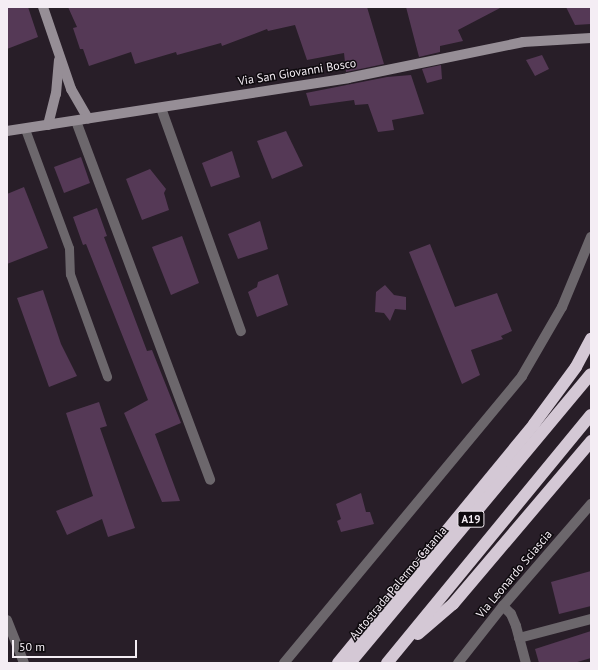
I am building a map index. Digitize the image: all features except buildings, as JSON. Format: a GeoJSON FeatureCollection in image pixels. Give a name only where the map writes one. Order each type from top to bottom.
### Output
{"type":"FeatureCollection","features":[{"type":"Feature","properties":{"kind":"highway"},"geometry":{"type":"LineString","coordinates":[[338,663],[534,424],[576,367],[591,339]]}},
{"type":"Feature","properties":{"kind":"highway","name":"Autostrada Palermo-Catania"},"geometry":{"type":"LineString","coordinates":[[350,663],[591,374]]}},
{"type":"Feature","properties":{"kind":"highway","name":"A19"},"geometry":{"type":"LineString","coordinates":[[389,660],[591,415]]}},
{"type":"Feature","properties":{"kind":"highway"},"geometry":{"type":"LineString","coordinates":[[389,660],[453,604],[591,441]]}},
{"type":"Feature","properties":{"kind":"main road"},"geometry":{"type":"LineString","coordinates":[[43,7],[71,89],[88,119]]}},
{"type":"Feature","properties":{"kind":"main road","name":"Via San Giovanni Bosco"},"geometry":{"type":"LineString","coordinates":[[7,132],[348,78],[523,42],[591,38]]}},
{"type":"Feature","properties":{"kind":"main road"},"geometry":{"type":"LineString","coordinates":[[48,125],[56,94],[59,55]]}},
{"type":"Feature","properties":{"kind":"street"},"geometry":{"type":"LineString","coordinates":[[161,108],[167,130],[241,331]]}},
{"type":"Feature","properties":{"kind":"street"},"geometry":{"type":"LineString","coordinates":[[76,121],[210,480]]}},
{"type":"Feature","properties":{"kind":"street"},"geometry":{"type":"LineString","coordinates":[[284,663],[522,376],[562,307],[591,237]]}},
{"type":"Feature","properties":{"kind":"street","name":"Via Leonardo Sciascia"},"geometry":{"type":"LineString","coordinates":[[458,663],[503,606],[591,504]]}},
{"type":"Feature","properties":{"kind":"street"},"geometry":{"type":"LineString","coordinates":[[503,606],[511,614],[526,663]]}},
{"type":"Feature","properties":{"kind":"street"},"geometry":{"type":"LineString","coordinates":[[519,638],[591,619]]}},
{"type":"Feature","properties":{"kind":"street"},"geometry":{"type":"LineString","coordinates":[[7,620],[24,663]]}},
{"type":"Feature","properties":{"kind":"lane"},"geometry":{"type":"LineString","coordinates":[[25,129],[68,248],[70,274],[107,376]]}}]}
